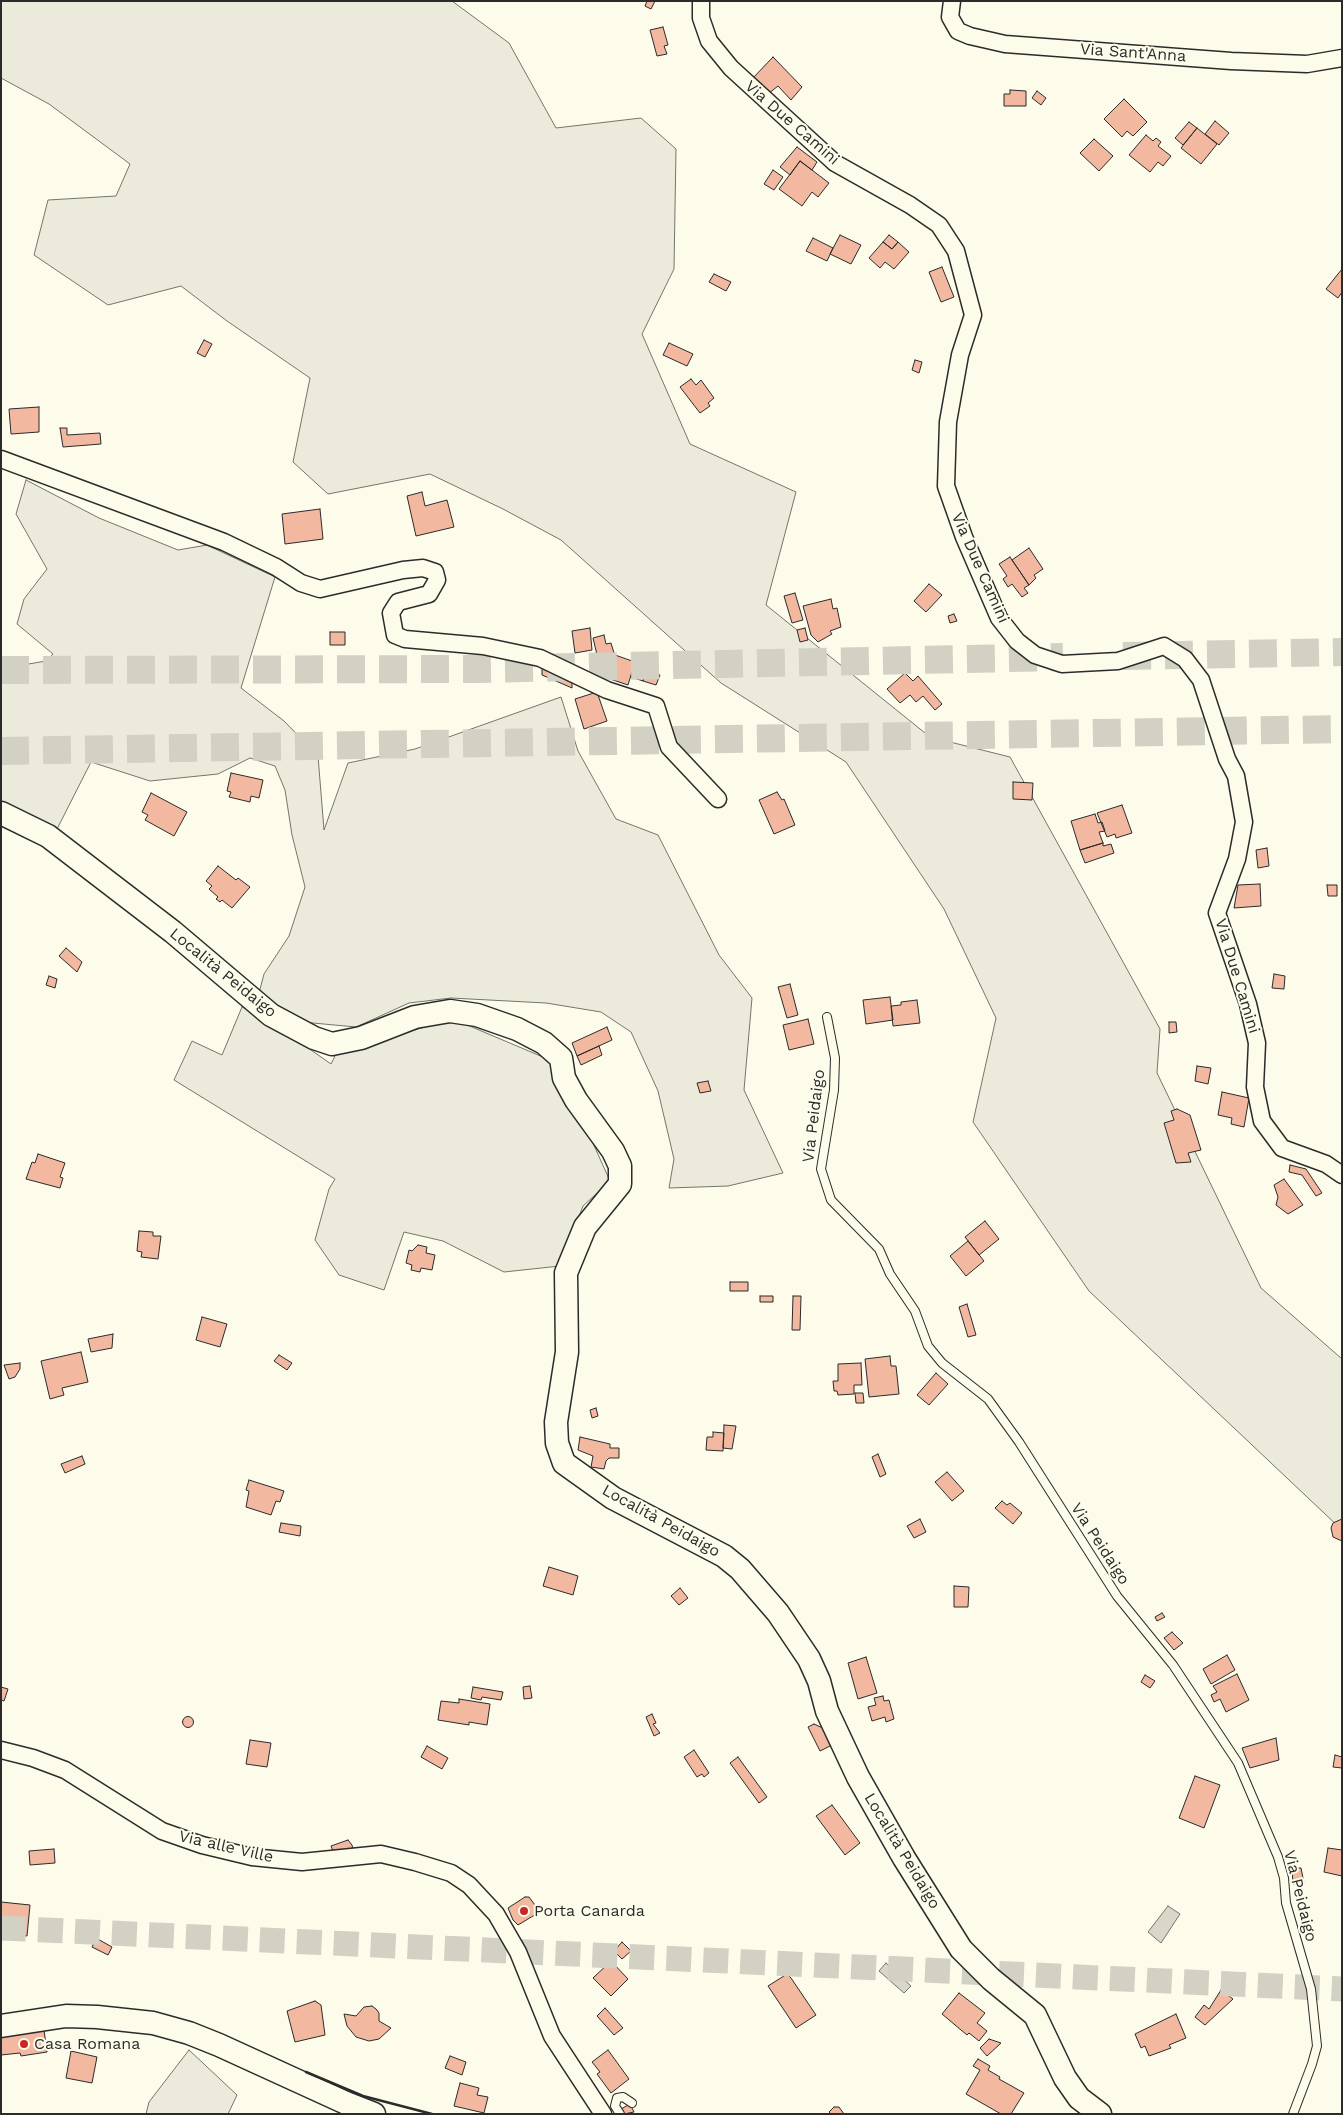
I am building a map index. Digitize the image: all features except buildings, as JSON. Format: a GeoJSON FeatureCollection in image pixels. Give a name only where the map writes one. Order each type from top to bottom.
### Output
{"type":"FeatureCollection","features":[{"type":"Feature","properties":{"kind":"street","name":"Via Due Camini"},"geometry":{"type":"LineString","coordinates":[[701,1],[701,18],[709,41],[730,68],[835,163],[910,205],[939,225],[956,251],[973,315],[960,355],[948,422],[946,486],[964,537],[999,618],[1016,641],[1035,655],[1062,664],[1118,661],[1164,646],[1184,659],[1201,680],[1227,759],[1236,776],[1244,822],[1237,859],[1217,913],[1248,1004],[1257,1043],[1255,1087],[1262,1121],[1282,1148],[1326,1164],[1342,1175]]}},
{"type":"Feature","properties":{"kind":"street","name":"Via Sant'Anna"},"geometry":{"type":"LineString","coordinates":[[952,1],[950,17],[958,31],[970,36],[1005,44],[1269,63],[1307,64],[1342,58]]}},
{"type":"Feature","properties":{"kind":"street"},"geometry":{"type":"LineString","coordinates":[[1,460],[224,542],[276,567],[301,583],[320,589],[403,570],[423,568],[435,572],[437,580],[429,594],[398,602],[391,614],[394,635],[406,639],[483,646],[540,658],[607,690],[656,706],[669,746],[718,799]]}},
{"type":"Feature","properties":{"kind":"street","name":"Località Peidaigo"},"geometry":{"type":"LineString","coordinates":[[1,813],[48,836],[173,932],[271,1015],[314,1038],[332,1044],[361,1038],[415,1017],[450,1011],[477,1015],[518,1029],[544,1043],[561,1058],[564,1078],[576,1100],[613,1151],[620,1166],[620,1184],[585,1227],[566,1273],[567,1352],[556,1422],[557,1443],[564,1463],[613,1498],[724,1556],[740,1569],[778,1613],[810,1659],[819,1681],[827,1711],[858,1777],[904,1858],[961,1948],[991,1978],[1034,2015],[1065,2078],[1079,2098],[1100,2114]]}},
{"type":"Feature","properties":{"kind":"street","name":"Via alle Ville"},"geometry":{"type":"LineString","coordinates":[[1,1750],[33,1758],[65,1770],[162,1831],[202,1845],[252,1856],[302,1862],[381,1854],[451,1873],[469,1885],[496,1914],[518,1952],[552,2036],[603,2114]]}},
{"type":"Feature","properties":{"kind":"street"},"geometry":{"type":"LineString","coordinates":[[1,2026],[66,2016],[153,2023],[189,2033],[219,2045],[374,2114]]}},
{"type":"Feature","properties":{"kind":"lane","name":"Via Peidaigo"},"geometry":{"type":"LineString","coordinates":[[827,1017],[835,1058],[834,1090],[821,1169],[831,1200],[879,1248],[890,1274],[914,1311],[928,1346],[942,1363],[988,1399],[1019,1442],[1117,1596],[1173,1665],[1238,1763],[1271,1840],[1284,1878],[1286,1903],[1311,1989],[1317,2046],[1293,2114]]}},
{"type":"Feature","properties":{"kind":"lane"},"geometry":{"type":"LineString","coordinates":[[620,2114],[615,2106],[617,2098],[623,2097],[632,2102]]}},
{"type":"Feature","properties":{"kind":"shaded area"},"geometry":{"type":"Polygon","coordinates":[[[1,1],[452,1],[509,43],[556,128],[641,118],[676,149],[674,269],[642,334],[690,444],[796,492],[766,605],[930,737],[1010,757],[1160,1029],[1157,1073],[1261,1288],[1342,1359],[1342,1530],[1089,1291],[973,1122],[996,1018],[944,909],[846,762],[721,683],[561,540],[503,509],[430,474],[328,494],[293,462],[310,378],[227,321],[181,286],[108,305],[34,255],[48,200],[116,196],[130,164],[49,104],[1,78],[1,1]]]}},
{"type":"Feature","properties":{"kind":"shaded area"},"geometry":{"type":"Polygon","coordinates":[[[26,480],[99,518],[178,550],[207,545],[275,577],[241,688],[284,721],[318,756],[324,830],[348,763],[415,749],[561,697],[578,751],[616,819],[658,835],[719,955],[752,998],[744,1090],[783,1173],[728,1186],[669,1188],[674,1159],[658,1091],[631,1032],[601,1012],[546,1003],[451,998],[409,1003],[356,1027],[302,1022],[259,993],[264,974],[289,936],[305,887],[292,835],[285,790],[275,766],[250,758],[218,774],[150,781],[91,762],[56,831],[1,805],[1,677],[11,667],[46,661],[53,654],[17,624],[24,599],[47,569],[16,514],[26,480]]]}},
{"type":"Feature","properties":{"kind":"shaded area"},"geometry":{"type":"Polygon","coordinates":[[[242,1007],[268,1020],[331,1064],[337,1052],[453,1019],[550,1060],[592,1141],[610,1181],[583,1206],[560,1266],[504,1272],[443,1241],[404,1232],[384,1290],[339,1275],[315,1240],[329,1189],[335,1179],[174,1080],[192,1041],[222,1055],[242,1007]]]}},
{"type":"Feature","properties":{"kind":"shaded area"},"geometry":{"type":"Polygon","coordinates":[[[1168,1906],[1180,1914],[1161,1943],[1148,1932],[1168,1906]]]}},
{"type":"Feature","properties":{"kind":"shaded area"},"geometry":{"type":"Polygon","coordinates":[[[886,1963],[911,1986],[904,1993],[879,1971],[886,1963]]]}},
{"type":"Feature","properties":{"kind":"shaded area"},"geometry":{"type":"Polygon","coordinates":[[[189,2050],[237,2095],[228,2114],[146,2114],[149,2102],[189,2050]]]}},
{"type":"Feature","properties":{"kind":"tunnel"},"geometry":{"type":"LineString","coordinates":[[1123,656],[1342,652]]}},
{"type":"Feature","properties":{"kind":"tunnel"},"geometry":{"type":"LineString","coordinates":[[1,670],[478,669],[1063,657]]}},
{"type":"Feature","properties":{"kind":"tunnel"},"geometry":{"type":"LineString","coordinates":[[1,751],[1342,729]]}},
{"type":"Feature","properties":{"kind":"tunnel"},"geometry":{"type":"LineString","coordinates":[[1,1928],[1342,1989]]}},
{"type":"Feature","properties":{"kind":"wall"},"geometry":{"type":"LineString","coordinates":[[306,2072],[363,2096],[432,2114]]}},
{"type":"Feature","properties":{"kind":"place","name":"Porta Canarda"},"geometry":{"type":"Point","coordinates":[524,1911]}},
{"type":"Feature","properties":{"kind":"place","name":"Casa Romana"},"geometry":{"type":"Point","coordinates":[24,2044]}}]}
